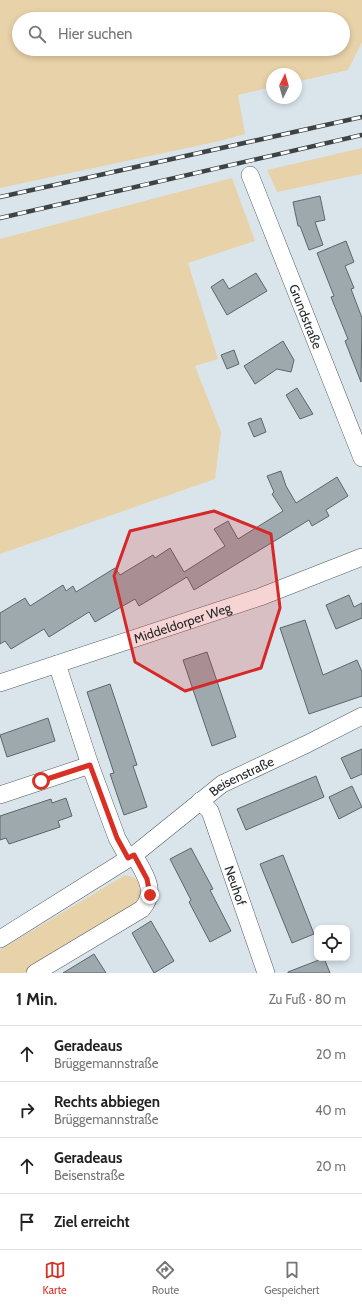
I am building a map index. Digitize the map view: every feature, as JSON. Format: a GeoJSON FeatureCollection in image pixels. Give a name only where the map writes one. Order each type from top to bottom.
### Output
{"type":"FeatureCollection","features":[{"type":"Feature","properties":{"kind":"street","name":"Grundstraße"},"geometry":{"type":"LineString","coordinates":[[250,175],[362,458]]}},
{"type":"Feature","properties":{"kind":"street","name":"Middeldorper Weg"},"geometry":{"type":"LineString","coordinates":[[0,683],[260,597],[362,557]]}},
{"type":"Feature","properties":{"kind":"street"},"geometry":{"type":"LineString","coordinates":[[35,973],[142,909],[148,903],[150,895],[147,879],[117,838],[90,765],[57,664]]}},
{"type":"Feature","properties":{"kind":"street","name":"Beisenstraße"},"geometry":{"type":"LineString","coordinates":[[0,939],[131,857],[222,784],[362,716]]}},
{"type":"Feature","properties":{"kind":"street"},"geometry":{"type":"LineString","coordinates":[[0,795],[90,765]]}},
{"type":"Feature","properties":{"kind":"street","name":"Neuhof"},"geometry":{"type":"LineString","coordinates":[[200,801],[210,811],[266,973]]}},
{"type":"Feature","properties":{"kind":"highlighted area"},"geometry":{"type":"Polygon","coordinates":[[[214,511],[271,534],[280,608],[261,668],[185,691],[135,662],[114,576],[130,531],[214,511]]]}},
{"type":"Feature","properties":{"kind":"shaded area"},"geometry":{"type":"Polygon","coordinates":[[[0,0],[362,0],[362,42],[348,70],[302,81],[302,68],[266,68],[266,88],[238,95],[245,134],[220,141],[0,188],[0,0]]]}},
{"type":"Feature","properties":{"kind":"shaded area"},"geometry":{"type":"Polygon","coordinates":[[[362,148],[362,174],[277,192],[267,170],[362,148]]]}},
{"type":"Feature","properties":{"kind":"shaded area"},"geometry":{"type":"Polygon","coordinates":[[[232,178],[255,241],[188,263],[218,359],[195,366],[221,432],[215,479],[0,554],[0,239],[232,178]]]}},
{"type":"Feature","properties":{"kind":"shaded area"},"geometry":{"type":"Polygon","coordinates":[[[125,875],[135,879],[141,885],[141,894],[136,903],[24,973],[0,973],[0,950],[125,875]]]}},
{"type":"Feature","properties":{"kind":"building"},"geometry":{"type":"Polygon","coordinates":[[[320,196],[325,220],[315,222],[323,245],[309,250],[300,226],[298,226],[293,202],[320,196]]]}},
{"type":"Feature","properties":{"kind":"building"},"geometry":{"type":"Polygon","coordinates":[[[346,241],[354,262],[345,266],[354,288],[351,289],[362,318],[361,382],[345,341],[348,339],[331,297],[334,296],[317,253],[346,241]]]}},
{"type":"Feature","properties":{"kind":"building"},"geometry":{"type":"Polygon","coordinates":[[[256,273],[267,291],[227,315],[211,287],[223,279],[229,289],[256,273]]]}},
{"type":"Feature","properties":{"kind":"building"},"geometry":{"type":"Polygon","coordinates":[[[283,341],[294,360],[291,372],[277,369],[255,384],[244,366],[283,341]]]}},
{"type":"Feature","properties":{"kind":"building"},"geometry":{"type":"Polygon","coordinates":[[[234,350],[239,364],[227,369],[221,355],[234,350]]]}},
{"type":"Feature","properties":{"kind":"building"},"geometry":{"type":"Polygon","coordinates":[[[297,388],[313,414],[300,419],[286,395],[297,388]]]}},
{"type":"Feature","properties":{"kind":"building"},"geometry":{"type":"Polygon","coordinates":[[[261,418],[266,432],[254,437],[248,423],[261,418]]]}},
{"type":"Feature","properties":{"kind":"building"},"geometry":{"type":"Polygon","coordinates":[[[281,471],[286,486],[296,503],[337,477],[348,496],[326,510],[329,516],[312,526],[309,520],[194,590],[187,577],[139,606],[135,599],[95,622],[89,612],[49,637],[44,629],[11,649],[5,641],[0,644],[0,613],[25,598],[30,606],[63,585],[66,591],[73,586],[76,592],[115,568],[120,575],[153,555],[155,558],[170,548],[184,572],[225,546],[214,529],[228,521],[238,539],[283,511],[272,494],[274,492],[267,476],[281,471]]]}},
{"type":"Feature","properties":{"kind":"building"},"geometry":{"type":"Polygon","coordinates":[[[349,595],[354,607],[362,603],[362,618],[336,629],[326,605],[349,595]]]}},
{"type":"Feature","properties":{"kind":"building"},"geometry":{"type":"Polygon","coordinates":[[[305,620],[323,675],[357,660],[362,672],[362,696],[309,714],[280,628],[305,620]]]}},
{"type":"Feature","properties":{"kind":"building"},"geometry":{"type":"Polygon","coordinates":[[[207,652],[236,737],[212,746],[183,660],[207,652]]]}},
{"type":"Feature","properties":{"kind":"building"},"geometry":{"type":"Polygon","coordinates":[[[110,684],[137,765],[133,766],[147,807],[124,815],[110,774],[114,773],[87,692],[110,684]]]}},
{"type":"Feature","properties":{"kind":"building"},"geometry":{"type":"Polygon","coordinates":[[[48,718],[55,741],[7,757],[0,735],[48,718]]]}},
{"type":"Feature","properties":{"kind":"building"},"geometry":{"type":"Polygon","coordinates":[[[362,749],[362,774],[351,779],[341,758],[362,749]]]}},
{"type":"Feature","properties":{"kind":"building"},"geometry":{"type":"Polygon","coordinates":[[[316,776],[324,797],[246,830],[237,809],[316,776]]]}},
{"type":"Feature","properties":{"kind":"building"},"geometry":{"type":"Polygon","coordinates":[[[352,786],[362,807],[339,819],[329,797],[352,786]]]}},
{"type":"Feature","properties":{"kind":"building"},"geometry":{"type":"Polygon","coordinates":[[[66,798],[72,816],[58,821],[60,827],[9,844],[6,838],[0,840],[0,816],[51,799],[52,803],[66,798]]]}},
{"type":"Feature","properties":{"kind":"building"},"geometry":{"type":"Polygon","coordinates":[[[191,848],[213,889],[210,890],[231,931],[210,942],[189,902],[191,900],[170,859],[191,848]]]}},
{"type":"Feature","properties":{"kind":"building"},"geometry":{"type":"Polygon","coordinates":[[[283,855],[314,934],[292,943],[260,864],[283,855]]]}},
{"type":"Feature","properties":{"kind":"building"},"geometry":{"type":"Polygon","coordinates":[[[151,921],[174,961],[154,973],[132,933],[151,921]]]}},
{"type":"Feature","properties":{"kind":"building"},"geometry":{"type":"Polygon","coordinates":[[[94,954],[106,973],[63,973],[94,954]]]}},
{"type":"Feature","properties":{"kind":"building"},"geometry":{"type":"Polygon","coordinates":[[[316,961],[325,961],[330,973],[288,973],[316,961]]]}},
{"type":"Feature","properties":{"kind":"railway"},"geometry":{"type":"LineString","coordinates":[[0,197],[362,117]]}},
{"type":"Feature","properties":{"kind":"railway"},"geometry":{"type":"LineString","coordinates":[[0,218],[362,135]]}},
{"type":"Feature","properties":{"kind":"route"},"geometry":{"type":"LineString","coordinates":[[41,781],[90,765],[117,838],[128,858],[134,855],[147,879],[150,887],[150,895]]}}]}
